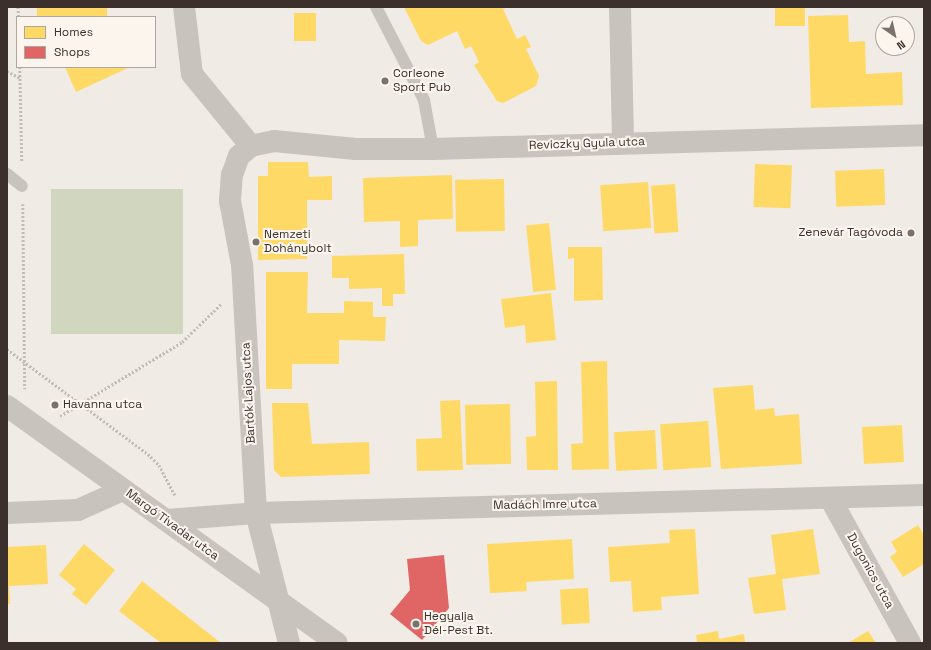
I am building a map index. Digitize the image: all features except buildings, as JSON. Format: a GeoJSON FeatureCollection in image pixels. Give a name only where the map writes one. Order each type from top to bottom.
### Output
{"type":"FeatureCollection","features":[{"type":"Feature","properties":{"kind":"street"},"geometry":{"type":"LineString","coordinates":[[184,7],[192,74],[250,146]]}},
{"type":"Feature","properties":{"kind":"street"},"geometry":{"type":"LineString","coordinates":[[620,7],[624,143]]}},
{"type":"Feature","properties":{"kind":"street","name":"Reviczky Gyula utca"},"geometry":{"type":"LineString","coordinates":[[250,146],[274,141],[356,149],[432,149],[924,135]]}},
{"type":"Feature","properties":{"kind":"street","name":"Bartók Lajos utca"},"geometry":{"type":"LineString","coordinates":[[250,146],[237,162],[230,201],[242,265],[256,513],[289,643]]}},
{"type":"Feature","properties":{"kind":"street","name":"Margó Tivadar utca"},"geometry":{"type":"LineString","coordinates":[[23,417],[337,643]]}},
{"type":"Feature","properties":{"kind":"street"},"geometry":{"type":"LineString","coordinates":[[7,513],[78,510],[123,490]]}},
{"type":"Feature","properties":{"kind":"street","name":"Madách Imre utca"},"geometry":{"type":"LineString","coordinates":[[166,520],[256,513],[924,495]]}},
{"type":"Feature","properties":{"kind":"street","name":"Dugonics utca"},"geometry":{"type":"LineString","coordinates":[[830,498],[910,643]]}},
{"type":"Feature","properties":{"kind":"lane"},"geometry":{"type":"LineString","coordinates":[[376,7],[424,100],[432,149]]}},
{"type":"Feature","properties":{"kind":"lane"},"geometry":{"type":"LineString","coordinates":[[7,174],[22,186]]}},
{"type":"Feature","properties":{"kind":"path"},"geometry":{"type":"LineString","coordinates":[[20,68],[27,361],[23,417],[82,403],[191,335],[228,296],[244,294]]}},
{"type":"Feature","properties":{"kind":"path"},"geometry":{"type":"LineString","coordinates":[[7,71],[20,78]]}},
{"type":"Feature","properties":{"kind":"path"},"geometry":{"type":"LineString","coordinates":[[7,349],[27,361],[153,459],[178,500],[198,517]]}},
{"type":"Feature","properties":{"kind":"green space"},"geometry":{"type":"Polygon","coordinates":[[[51,189],[183,189],[183,334],[51,334],[51,189]]]}},
{"type":"Feature","properties":{"kind":"place","name":"Corleone Sport Pub"},"geometry":{"type":"Point","coordinates":[385,81]}},
{"type":"Feature","properties":{"kind":"place","name":"Zenevár Tagóvoda"},"geometry":{"type":"Point","coordinates":[911,233]}},
{"type":"Feature","properties":{"kind":"place","name":"Nemzeti Dohánybolt"},"geometry":{"type":"Point","coordinates":[256,242]}},
{"type":"Feature","properties":{"kind":"place","name":"Havanna utca"},"geometry":{"type":"Point","coordinates":[55,405]}},
{"type":"Feature","properties":{"kind":"place","name":"Hegyalja Dél-Pest Bt."},"geometry":{"type":"Point","coordinates":[416,624]}}]}
